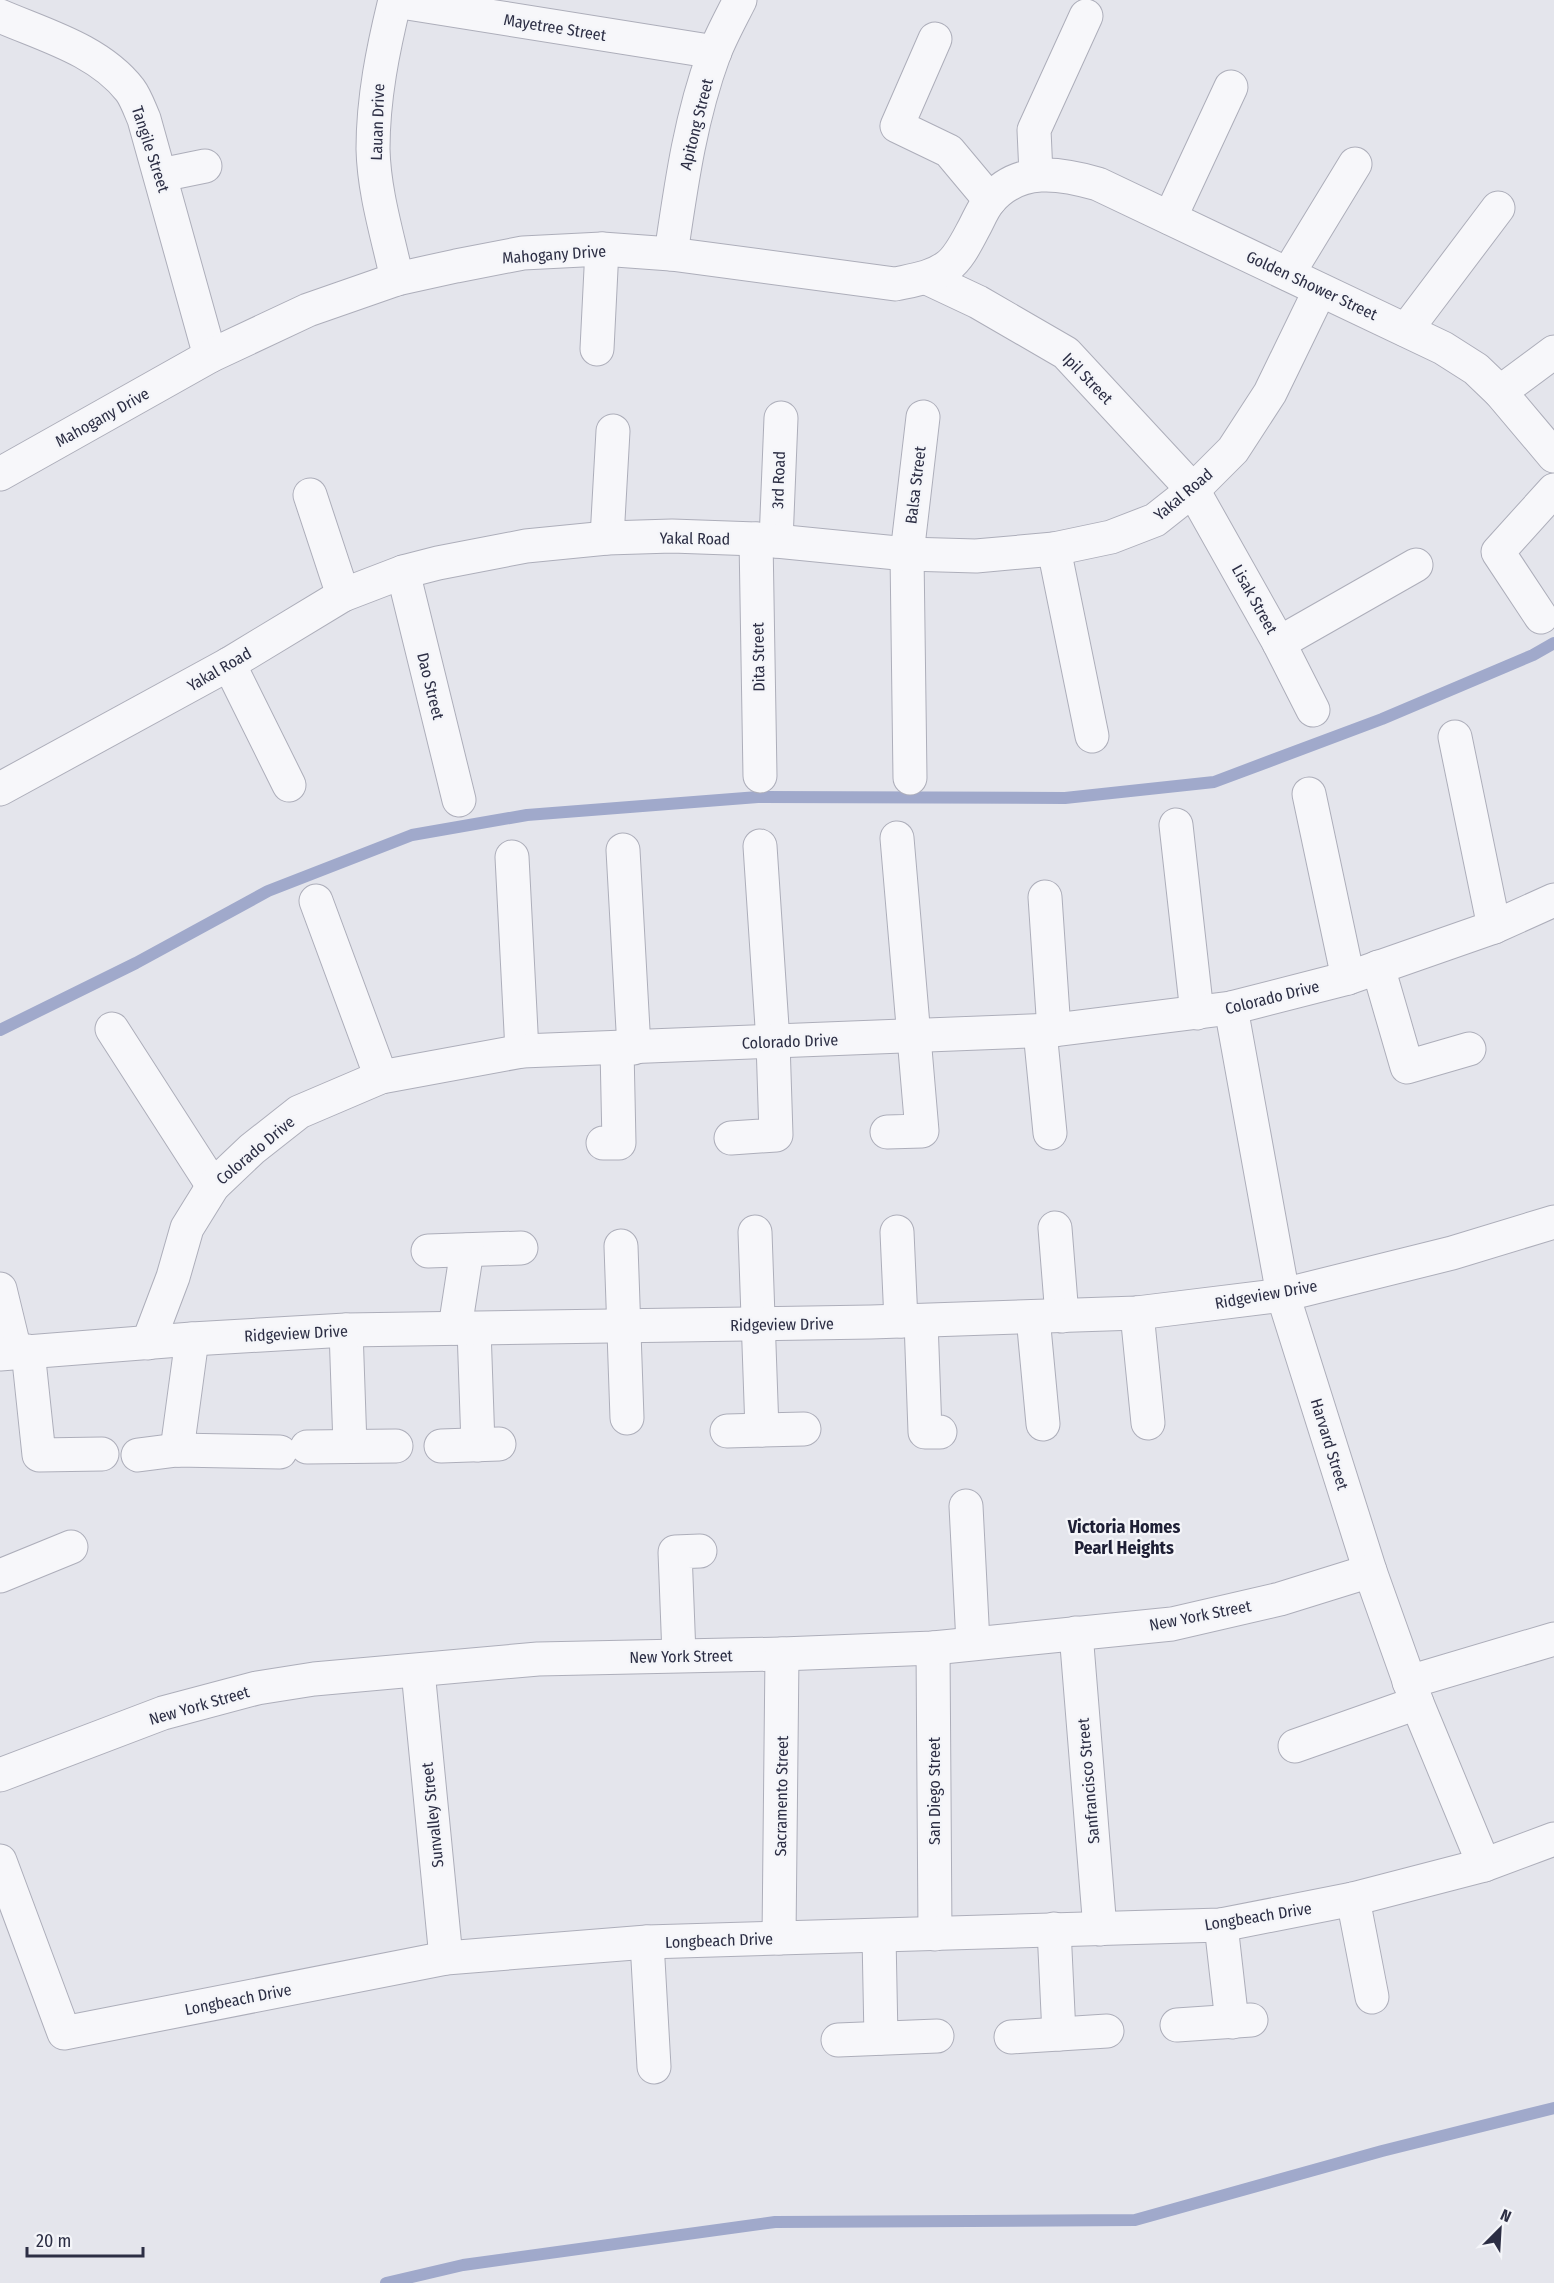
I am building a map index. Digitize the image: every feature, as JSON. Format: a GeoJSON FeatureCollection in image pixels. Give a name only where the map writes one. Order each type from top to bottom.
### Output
{"type":"FeatureCollection","features":[{"type":"Feature","properties":{"kind":"street","name":"Mayetree Street"},"geometry":{"type":"LineString","coordinates":[[395,0],[715,52]]}},
{"type":"Feature","properties":{"kind":"street","name":"Lauan Drive"},"geometry":{"type":"LineString","coordinates":[[395,0],[375,94],[373,151],[380,204],[397,279]]}},
{"type":"Feature","properties":{"kind":"street","name":"Apitong Street"},"geometry":{"type":"LineString","coordinates":[[671,254],[687,147],[701,93],[715,52],[740,0]]}},
{"type":"Feature","properties":{"kind":"street","name":"Tangile Street"},"geometry":{"type":"LineString","coordinates":[[0,16],[72,47],[104,64],[130,90],[144,119],[161,175],[210,356]]}},
{"type":"Feature","properties":{"kind":"street"},"geometry":{"type":"LineString","coordinates":[[1036,174],[1034,130],[1086,16]]}},
{"type":"Feature","properties":{"kind":"street"},"geometry":{"type":"LineString","coordinates":[[935,39],[897,126],[948,151],[990,200]]}},
{"type":"Feature","properties":{"kind":"street"},"geometry":{"type":"LineString","coordinates":[[1170,218],[1231,87]]}},
{"type":"Feature","properties":{"kind":"street"},"geometry":{"type":"LineString","coordinates":[[1288,274],[1355,164]]}},
{"type":"Feature","properties":{"kind":"street"},"geometry":{"type":"LineString","coordinates":[[161,175],[205,165]]}},
{"type":"Feature","properties":{"kind":"street","name":"Mahogany Drive"},"geometry":{"type":"LineString","coordinates":[[0,474],[210,356],[308,310],[397,279],[523,253],[602,249],[671,254],[895,284],[927,278],[949,265],[962,249],[990,200],[1011,183],[1036,174]]}},
{"type":"Feature","properties":{"kind":"street","name":"Golden Shower Street"},"geometry":{"type":"LineString","coordinates":[[1036,174],[1066,175],[1098,184],[1443,348],[1476,369],[1500,392],[1554,456]]}},
{"type":"Feature","properties":{"kind":"street"},"geometry":{"type":"LineString","coordinates":[[1407,330],[1498,208]]}},
{"type":"Feature","properties":{"kind":"street"},"geometry":{"type":"LineString","coordinates":[[597,349],[602,249]]}},
{"type":"Feature","properties":{"kind":"street","name":"Ipil Street"},"geometry":{"type":"LineString","coordinates":[[927,278],[978,303],[1066,353],[1193,490]]}},
{"type":"Feature","properties":{"kind":"street","name":"Yakal Road"},"geometry":{"type":"LineString","coordinates":[[0,789],[229,664],[342,595],[403,572],[526,546],[607,538],[672,536],[766,540],[907,554],[976,556],[1054,549],[1111,537],[1155,520],[1193,490],[1233,450],[1270,393],[1320,290]]}},
{"type":"Feature","properties":{"kind":"street"},"geometry":{"type":"LineString","coordinates":[[1500,392],[1554,352]]}},
{"type":"Feature","properties":{"kind":"street","name":"Balsa Street"},"geometry":{"type":"LineString","coordinates":[[910,778],[907,554],[923,417]]}},
{"type":"Feature","properties":{"kind":"street","name":"3rd Road"},"geometry":{"type":"LineString","coordinates":[[766,540],[781,418]]}},
{"type":"Feature","properties":{"kind":"street"},"geometry":{"type":"LineString","coordinates":[[607,538],[613,431]]}},
{"type":"Feature","properties":{"kind":"street","name":"Lisak Street"},"geometry":{"type":"LineString","coordinates":[[1193,490],[1279,643],[1313,710]]}},
{"type":"Feature","properties":{"kind":"street"},"geometry":{"type":"LineString","coordinates":[[1541,617],[1498,552],[1554,490]]}},
{"type":"Feature","properties":{"kind":"street"},"geometry":{"type":"LineString","coordinates":[[310,495],[342,595]]}},
{"type":"Feature","properties":{"kind":"street","name":"Dita Street"},"geometry":{"type":"LineString","coordinates":[[760,776],[766,540]]}},
{"type":"Feature","properties":{"kind":"street"},"geometry":{"type":"LineString","coordinates":[[1054,549],[1092,736]]}},
{"type":"Feature","properties":{"kind":"street"},"geometry":{"type":"LineString","coordinates":[[1279,643],[1416,565]]}},
{"type":"Feature","properties":{"kind":"street","name":"Dao Street"},"geometry":{"type":"LineString","coordinates":[[403,572],[459,800]]}},
{"type":"Feature","properties":{"kind":"street"},"geometry":{"type":"LineString","coordinates":[[229,664],[289,785]]}},
{"type":"Feature","properties":{"kind":"street"},"geometry":{"type":"LineString","coordinates":[[1455,737],[1494,927]]}},
{"type":"Feature","properties":{"kind":"street"},"geometry":{"type":"LineString","coordinates":[[1309,794],[1363,972],[1407,1067],[1469,1049]]}},
{"type":"Feature","properties":{"kind":"street"},"geometry":{"type":"LineString","coordinates":[[1176,825],[1197,1013]]}},
{"type":"Feature","properties":{"kind":"street"},"geometry":{"type":"LineString","coordinates":[[887,1132],[922,1131],[897,838]]}},
{"type":"Feature","properties":{"kind":"street"},"geometry":{"type":"LineString","coordinates":[[731,1138],[776,1135],[773,1042],[760,846]]}},
{"type":"Feature","properties":{"kind":"street"},"geometry":{"type":"LineString","coordinates":[[603,1143],[619,1143],[625,1048],[623,850]]}},
{"type":"Feature","properties":{"kind":"street"},"geometry":{"type":"LineString","coordinates":[[512,857],[522,1051]]}},
{"type":"Feature","properties":{"kind":"street"},"geometry":{"type":"LineString","coordinates":[[1045,897],[1050,1133]]}},
{"type":"Feature","properties":{"kind":"street","name":"Colorado Drive"},"geometry":{"type":"LineString","coordinates":[[148,1342],[173,1277],[187,1228],[213,1186],[252,1149],[299,1112],[381,1077],[522,1051],[1047,1031],[1231,1008],[1363,972],[1494,927],[1554,900]]}},
{"type":"Feature","properties":{"kind":"street"},"geometry":{"type":"LineString","coordinates":[[316,901],[381,1077]]}},
{"type":"Feature","properties":{"kind":"street","name":"Harvard Street"},"geometry":{"type":"LineString","coordinates":[[1231,1008],[1283,1295],[1370,1570],[1413,1692],[1484,1864]]}},
{"type":"Feature","properties":{"kind":"street"},"geometry":{"type":"LineString","coordinates":[[112,1029],[213,1186]]}},
{"type":"Feature","properties":{"kind":"street","name":"Ridgeview Drive"},"geometry":{"type":"LineString","coordinates":[[14,1352],[346,1330],[911,1321],[1137,1313],[1283,1295],[1452,1253],[1554,1222]]}},
{"type":"Feature","properties":{"kind":"street"},"geometry":{"type":"LineString","coordinates":[[1042,1424],[1055,1228]]}},
{"type":"Feature","properties":{"kind":"street"},"geometry":{"type":"LineString","coordinates":[[755,1232],[762,1430]]}},
{"type":"Feature","properties":{"kind":"street"},"geometry":{"type":"LineString","coordinates":[[897,1232],[925,1432],[940,1432]]}},
{"type":"Feature","properties":{"kind":"street"},"geometry":{"type":"LineString","coordinates":[[621,1246],[627,1418]]}},
{"type":"Feature","properties":{"kind":"street"},"geometry":{"type":"LineString","coordinates":[[428,1251],[520,1248]]}},
{"type":"Feature","properties":{"kind":"street"},"geometry":{"type":"LineString","coordinates":[[441,1446],[489,1445],[464,1329],[467,1250]]}},
{"type":"Feature","properties":{"kind":"street"},"geometry":{"type":"LineString","coordinates":[[0,1289],[39,1455],[102,1454]]}},
{"type":"Feature","properties":{"kind":"street"},"geometry":{"type":"LineString","coordinates":[[1137,1313],[1148,1423]]}},
{"type":"Feature","properties":{"kind":"street"},"geometry":{"type":"LineString","coordinates":[[346,1330],[350,1446]]}},
{"type":"Feature","properties":{"kind":"street"},"geometry":{"type":"LineString","coordinates":[[177,1450],[192,1339]]}},
{"type":"Feature","properties":{"kind":"street"},"geometry":{"type":"LineString","coordinates":[[726,1431],[804,1430]]}},
{"type":"Feature","properties":{"kind":"street"},"geometry":{"type":"LineString","coordinates":[[138,1455],[177,1450],[396,1446]]}},
{"type":"Feature","properties":{"kind":"street"},"geometry":{"type":"LineString","coordinates":[[966,1506],[973,1643]]}},
{"type":"Feature","properties":{"kind":"street"},"geometry":{"type":"LineString","coordinates":[[0,1576],[71,1547]]}},
{"type":"Feature","properties":{"kind":"street"},"geometry":{"type":"LineString","coordinates":[[679,1655],[675,1552],[700,1551]]}},
{"type":"Feature","properties":{"kind":"street","name":"New York Street"},"geometry":{"type":"LineString","coordinates":[[0,1775],[163,1713],[257,1688],[315,1679],[538,1659],[933,1648],[1172,1624],[1280,1599],[1370,1570]]}},
{"type":"Feature","properties":{"kind":"street","name":"Sanfrancisco Street"},"geometry":{"type":"LineString","coordinates":[[1076,1633],[1100,1929]]}},
{"type":"Feature","properties":{"kind":"street"},"geometry":{"type":"LineString","coordinates":[[1295,1746],[1413,1692],[1554,1640]]}},
{"type":"Feature","properties":{"kind":"street","name":"San Diego Street"},"geometry":{"type":"LineString","coordinates":[[933,1648],[935,1934]]}},
{"type":"Feature","properties":{"kind":"street","name":"Sacramento Street"},"geometry":{"type":"LineString","coordinates":[[779,1938],[782,1654]]}},
{"type":"Feature","properties":{"kind":"street","name":"Sunvalley Street"},"geometry":{"type":"LineString","coordinates":[[418,1671],[446,1958]]}},
{"type":"Feature","properties":{"kind":"street","name":"Longbeach Drive"},"geometry":{"type":"LineString","coordinates":[[0,1861],[64,2033],[446,1958],[647,1942],[1221,1925],[1353,1899],[1484,1864],[1554,1839]]}},
{"type":"Feature","properties":{"kind":"street"},"geometry":{"type":"LineString","coordinates":[[1353,1899],[1372,1997]]}},
{"type":"Feature","properties":{"kind":"street"},"geometry":{"type":"LineString","coordinates":[[1177,2025],[1241,2021],[1221,1925]]}},
{"type":"Feature","properties":{"kind":"street"},"geometry":{"type":"LineString","coordinates":[[1054,1929],[1059,2034]]}},
{"type":"Feature","properties":{"kind":"street"},"geometry":{"type":"LineString","coordinates":[[879,1936],[881,2038]]}},
{"type":"Feature","properties":{"kind":"street"},"geometry":{"type":"LineString","coordinates":[[647,1942],[654,2067]]}},
{"type":"Feature","properties":{"kind":"street"},"geometry":{"type":"LineString","coordinates":[[1011,2037],[1107,2031]]}},
{"type":"Feature","properties":{"kind":"street"},"geometry":{"type":"LineString","coordinates":[[838,2040],[937,2036]]}},
{"type":"Feature","properties":{"kind":"waterway"},"geometry":{"type":"LineString","coordinates":[[0,1030],[136,963],[268,891],[412,835],[527,815],[758,797],[1065,798],[1214,782],[1382,719],[1533,655],[1554,643]]}},
{"type":"Feature","properties":{"kind":"waterway"},"geometry":{"type":"LineString","coordinates":[[386,2283],[463,2265],[775,2222],[1135,2220],[1382,2151],[1554,2108]]}},
{"type":"Feature","properties":{"kind":"district","name":"Victoria Homes Pearl Heights"},"geometry":{"type":"Point","coordinates":[1124,1537]}}]}
